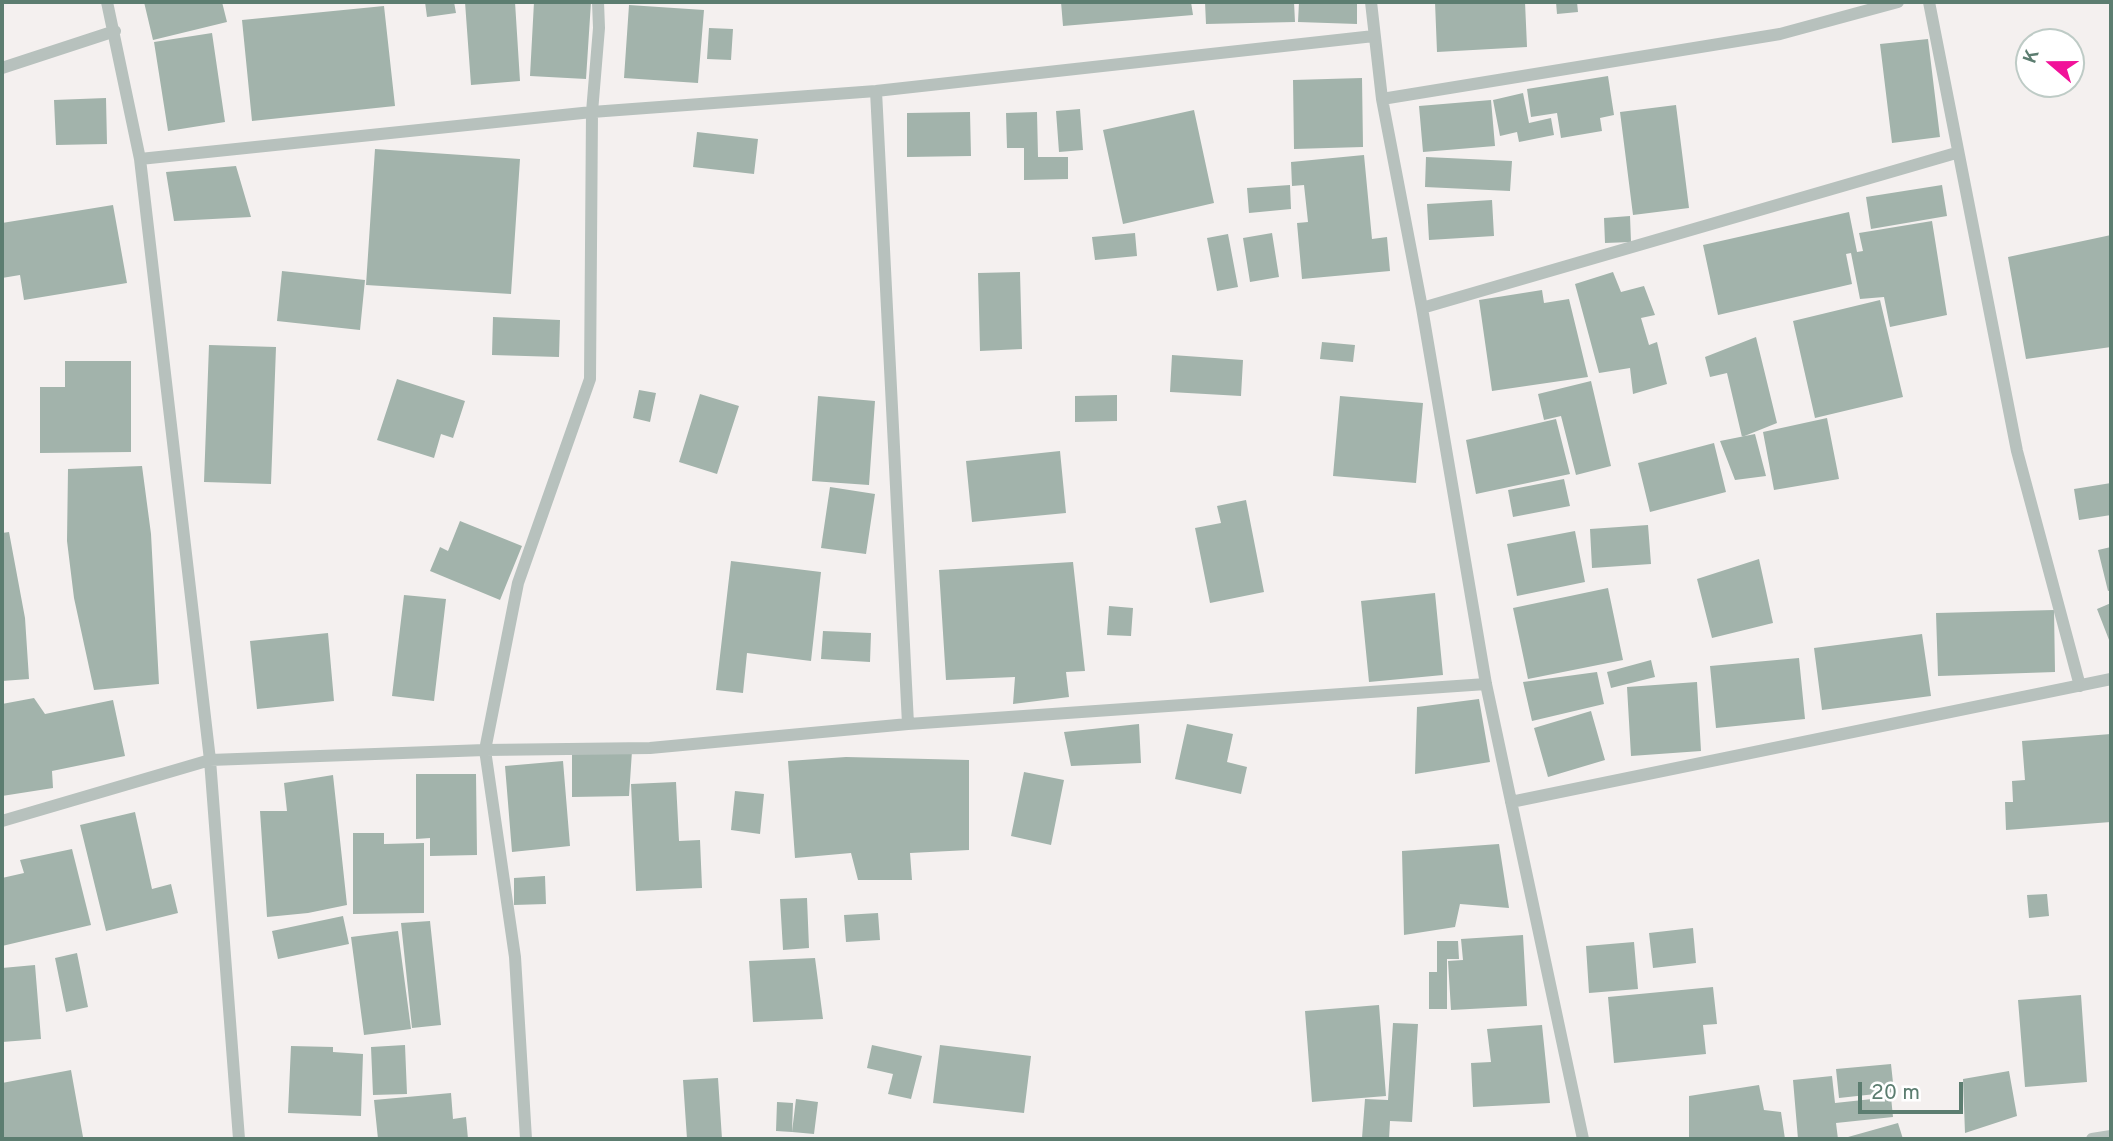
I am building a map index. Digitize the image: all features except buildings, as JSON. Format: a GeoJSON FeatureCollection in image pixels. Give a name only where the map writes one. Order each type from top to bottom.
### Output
{"type":"FeatureCollection","features":[{"type":"Feature","properties":{"kind":"street"},"geometry":{"type":"LineString","coordinates":[[107,2],[140,159],[210,760],[239,1139]]}},
{"type":"Feature","properties":{"kind":"street"},"geometry":{"type":"LineString","coordinates":[[526,1139],[515,957],[485,750],[518,583],[590,379],[592,112],[599,28],[598,2]]}},
{"type":"Feature","properties":{"kind":"street"},"geometry":{"type":"LineString","coordinates":[[1371,2],[1382,99],[1422,308],[1486,684],[1583,1139],[1573,1139]]}},
{"type":"Feature","properties":{"kind":"street"},"geometry":{"type":"LineString","coordinates":[[1382,99],[1780,34],[1898,2]]}},
{"type":"Feature","properties":{"kind":"street"},"geometry":{"type":"LineString","coordinates":[[1929,2],[1956,153],[2017,450],[2080,686]]}},
{"type":"Feature","properties":{"kind":"street"},"geometry":{"type":"LineString","coordinates":[[2,68],[115,31]]}},
{"type":"Feature","properties":{"kind":"street"},"geometry":{"type":"LineString","coordinates":[[140,159],[592,112],[876,91],[1374,36]]}},
{"type":"Feature","properties":{"kind":"street"},"geometry":{"type":"LineString","coordinates":[[876,91],[908,724]]}},
{"type":"Feature","properties":{"kind":"street"},"geometry":{"type":"LineString","coordinates":[[1422,308],[1956,153]]}},
{"type":"Feature","properties":{"kind":"street"},"geometry":{"type":"LineString","coordinates":[[1511,802],[2111,679]]}},
{"type":"Feature","properties":{"kind":"street"},"geometry":{"type":"LineString","coordinates":[[2,821],[210,760],[485,750],[650,748],[908,724],[1486,684]]}},
{"type":"Feature","properties":{"kind":"street"},"geometry":{"type":"LineString","coordinates":[[2092,1139],[2111,1136]]}}]}
